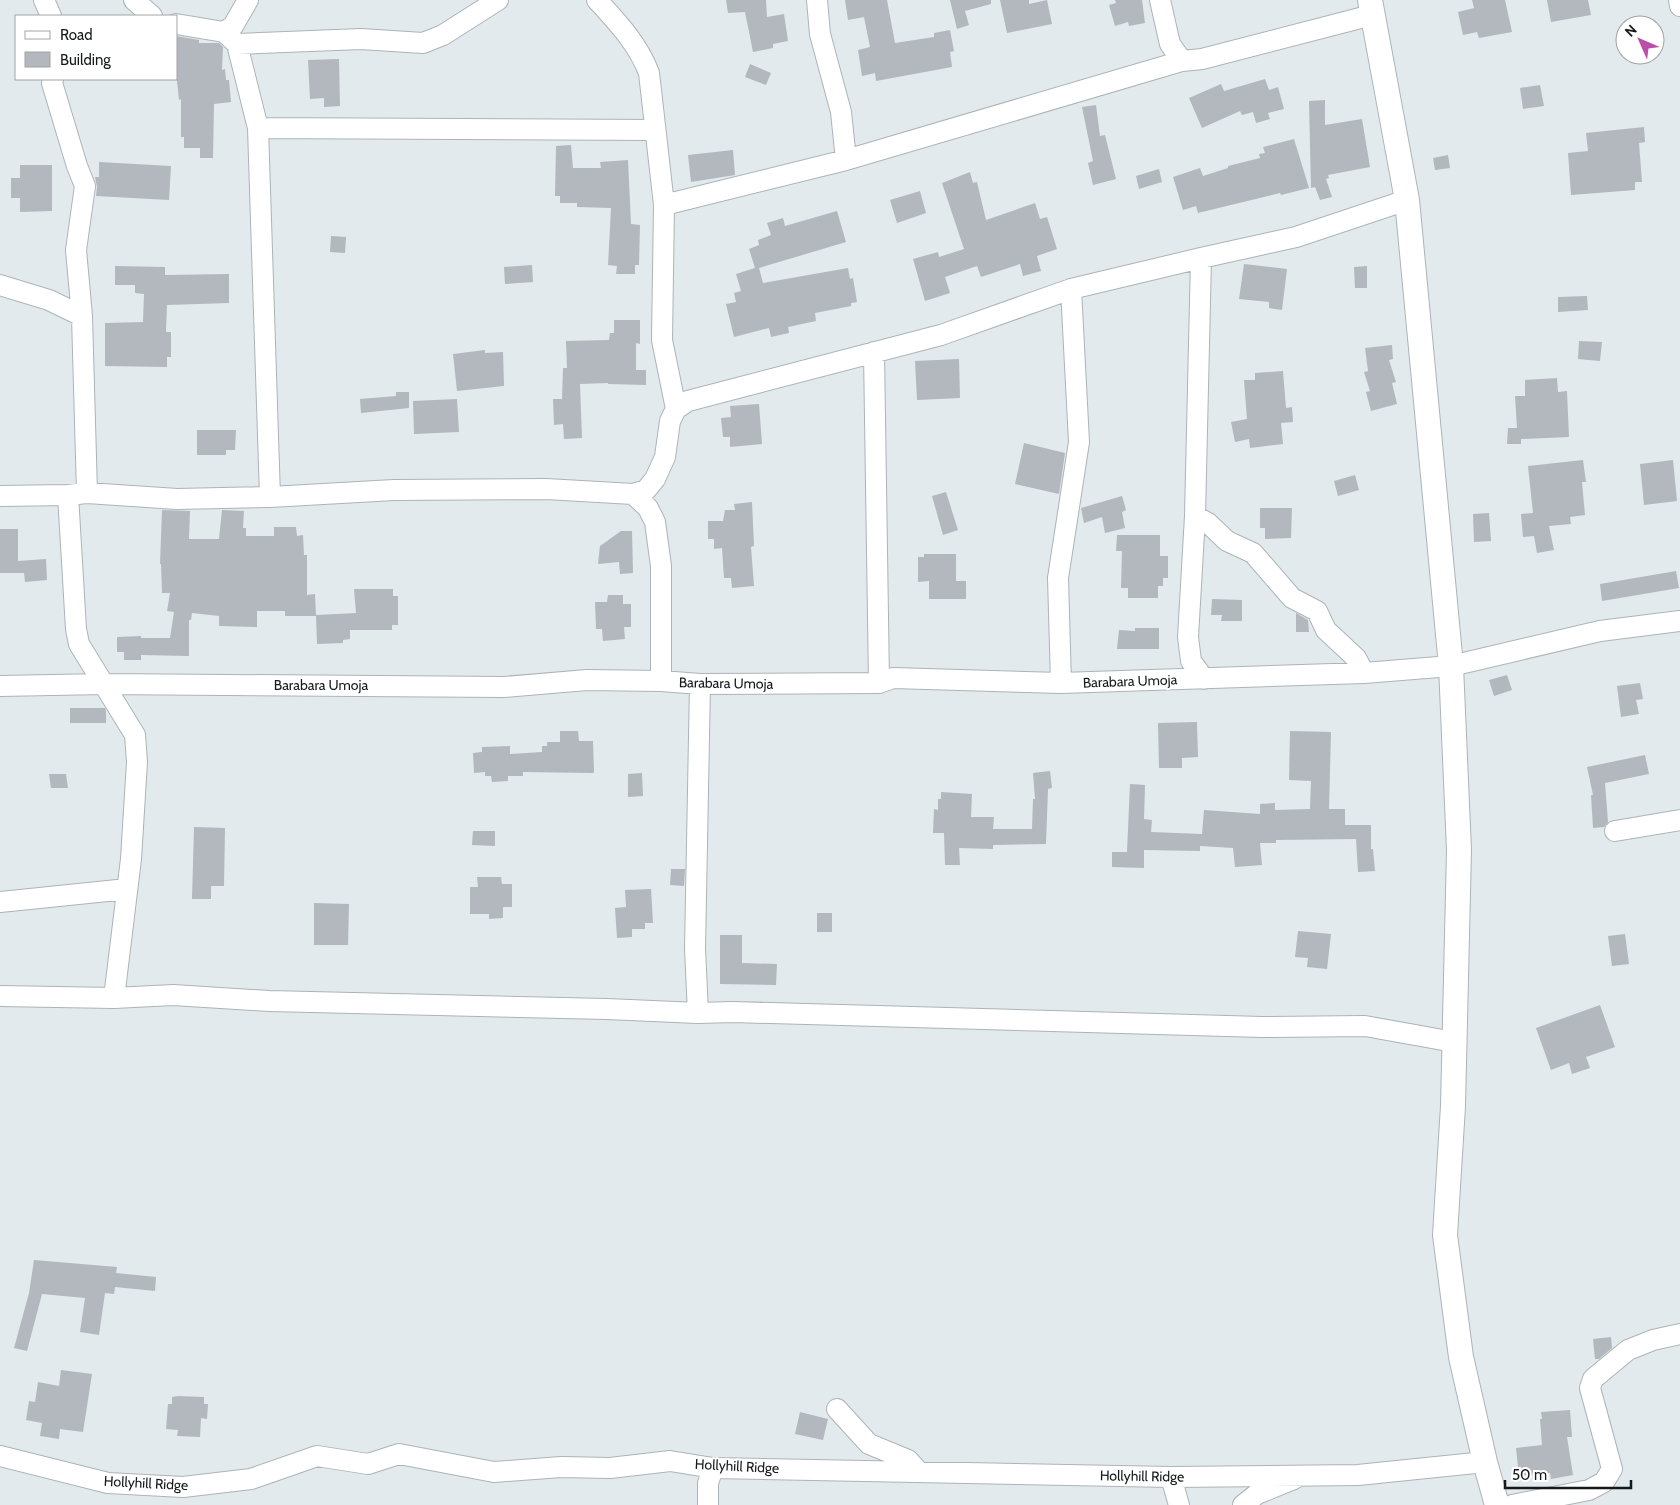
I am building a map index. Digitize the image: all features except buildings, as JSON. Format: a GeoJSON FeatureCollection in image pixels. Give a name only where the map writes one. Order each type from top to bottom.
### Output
{"type":"FeatureCollection","features":[{"type":"Feature","properties":{"kind":"street"},"geometry":{"type":"LineString","coordinates":[[44,0],[51,15]]}},
{"type":"Feature","properties":{"kind":"street"},"geometry":{"type":"LineString","coordinates":[[134,0],[151,15]]}},
{"type":"Feature","properties":{"kind":"street"},"geometry":{"type":"LineString","coordinates":[[248,0],[233,26],[231,38],[258,128],[270,497]]}},
{"type":"Feature","properties":{"kind":"street"},"geometry":{"type":"LineString","coordinates":[[178,25],[231,38],[361,39],[423,43],[442,35],[498,0]]}},
{"type":"Feature","properties":{"kind":"street"},"geometry":{"type":"LineString","coordinates":[[597,0],[625,30],[643,58],[649,73],[664,205],[662,340],[676,410]]}},
{"type":"Feature","properties":{"kind":"street"},"geometry":{"type":"LineString","coordinates":[[817,0],[820,34],[841,112],[846,160]]}},
{"type":"Feature","properties":{"kind":"street"},"geometry":{"type":"LineString","coordinates":[[1160,0],[1170,44],[1182,61]]}},
{"type":"Feature","properties":{"kind":"street"},"geometry":{"type":"LineString","coordinates":[[1679,0],[1680,6]]}},
{"type":"Feature","properties":{"kind":"street"},"geometry":{"type":"LineString","coordinates":[[664,205],[846,160],[1182,61],[1202,59],[1371,8],[1407,200],[1451,666],[1459,850],[1453,1106],[1445,1235],[1461,1357],[1497,1505]]}},
{"type":"Feature","properties":{"kind":"street"},"geometry":{"type":"LineString","coordinates":[[53,80],[52,83],[74,156],[85,186],[76,250],[82,316],[77,494],[76,629],[79,644],[90,664],[135,735],[138,762],[131,859],[114,998]]}},
{"type":"Feature","properties":{"kind":"street"},"geometry":{"type":"LineString","coordinates":[[258,128],[654,130]]}},
{"type":"Feature","properties":{"kind":"street"},"geometry":{"type":"LineString","coordinates":[[642,497],[655,479],[664,457],[670,421],[676,410],[688,401],[941,335],[1071,289],[1296,237],[1407,200]]}},
{"type":"Feature","properties":{"kind":"street"},"geometry":{"type":"LineString","coordinates":[[1201,258],[1195,516],[1188,637],[1191,661],[1204,679]]}},
{"type":"Feature","properties":{"kind":"street"},"geometry":{"type":"LineString","coordinates":[[0,285],[49,300],[82,316]]}},
{"type":"Feature","properties":{"kind":"street"},"geometry":{"type":"LineString","coordinates":[[1061,683],[1058,578],[1079,442],[1071,289]]}},
{"type":"Feature","properties":{"kind":"street"},"geometry":{"type":"LineString","coordinates":[[874,352],[879,683]]}},
{"type":"Feature","properties":{"kind":"street"},"geometry":{"type":"LineString","coordinates":[[0,496],[77,494],[177,499],[270,497],[403,490],[546,489],[642,497]]}},
{"type":"Feature","properties":{"kind":"street"},"geometry":{"type":"LineString","coordinates":[[642,497],[655,522],[661,566],[661,681]]}},
{"type":"Feature","properties":{"kind":"street"},"geometry":{"type":"LineString","coordinates":[[1195,516],[1208,523],[1227,541],[1253,553],[1292,598],[1316,611],[1326,630],[1356,658],[1364,674]]}},
{"type":"Feature","properties":{"kind":"street","name":"Barabara Umoja"},"geometry":{"type":"LineString","coordinates":[[0,686],[104,684],[504,687],[587,680],[661,681],[700,684],[879,683],[893,678],[1061,683],[1364,674],[1451,666],[1600,632],[1680,621]]}},
{"type":"Feature","properties":{"kind":"street"},"geometry":{"type":"LineString","coordinates":[[698,1014],[695,949],[700,684]]}},
{"type":"Feature","properties":{"kind":"street"},"geometry":{"type":"LineString","coordinates":[[1614,831],[1680,820]]}},
{"type":"Feature","properties":{"kind":"street"},"geometry":{"type":"LineString","coordinates":[[0,902],[127,889]]}},
{"type":"Feature","properties":{"kind":"street"},"geometry":{"type":"LineString","coordinates":[[0,996],[114,998],[173,995],[268,1001],[607,1009],[698,1014],[733,1012],[1262,1027],[1366,1026],[1454,1042]]}},
{"type":"Feature","properties":{"kind":"street"},"geometry":{"type":"LineString","coordinates":[[1512,1505],[1590,1490],[1604,1482],[1612,1469],[1590,1388],[1593,1378],[1628,1350],[1653,1340],[1680,1334]]}},
{"type":"Feature","properties":{"kind":"street"},"geometry":{"type":"LineString","coordinates":[[837,1409],[869,1444],[908,1460],[918,1471]]}},
{"type":"Feature","properties":{"kind":"street","name":"Hollyhill Ridge"},"geometry":{"type":"LineString","coordinates":[[0,1456],[108,1483],[184,1487],[251,1479],[317,1456],[368,1464],[399,1454],[494,1472],[561,1467],[610,1468],[670,1461],[712,1468],[1171,1477],[1358,1475],[1485,1462]]}},
{"type":"Feature","properties":{"kind":"street"},"geometry":{"type":"LineString","coordinates":[[708,1505],[708,1483],[712,1468]]}},
{"type":"Feature","properties":{"kind":"street"},"geometry":{"type":"LineString","coordinates":[[1243,1505],[1257,1494],[1304,1475]]}},
{"type":"Feature","properties":{"kind":"street"},"geometry":{"type":"LineString","coordinates":[[1171,1477],[1179,1505]]}}]}
